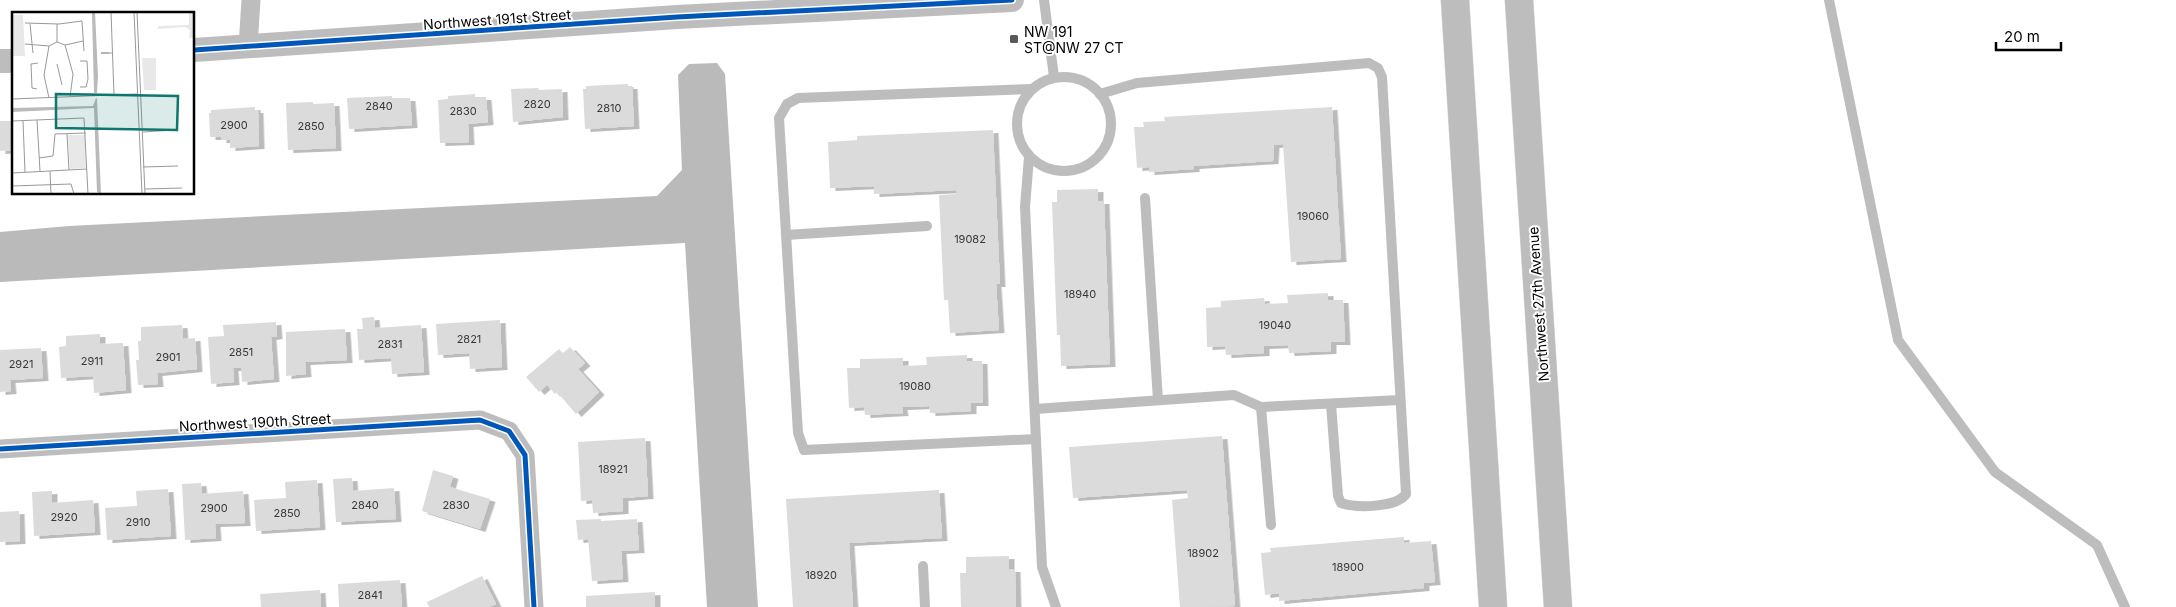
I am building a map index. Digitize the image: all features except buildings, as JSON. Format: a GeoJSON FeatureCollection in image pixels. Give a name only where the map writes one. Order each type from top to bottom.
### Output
{"type":"FeatureCollection","features":[{"type":"Feature","properties":{"kind":"main road"},"geometry":{"type":"LineString","coordinates":[[1455,0],[1493,607]]}},
{"type":"Feature","properties":{"kind":"main road","name":"Northwest 27th Avenue"},"geometry":{"type":"LineString","coordinates":[[1519,0],[1558,607]]}},
{"type":"Feature","properties":{"kind":"street"},"geometry":{"type":"LineString","coordinates":[[248,47],[251,0]]}},
{"type":"Feature","properties":{"kind":"street","name":"Northwest 191st Street"},"geometry":{"type":"LineString","coordinates":[[195,50],[677,17],[1012,0]]}},
{"type":"Feature","properties":{"kind":"street","name":"Northwest 190th Street"},"geometry":{"type":"LineString","coordinates":[[0,449],[480,420],[509,431],[525,455],[534,607]]}},
{"type":"Feature","properties":{"kind":"lane"},"geometry":{"type":"LineString","coordinates":[[1044,0],[1054,78]]}},
{"type":"Feature","properties":{"kind":"lane"},"geometry":{"type":"LineString","coordinates":[[1829,0],[1898,340],[1995,472],[2096,545],[2125,607]]}},
{"type":"Feature","properties":{"kind":"lane"},"geometry":{"type":"LineString","coordinates":[[1100,94],[1137,82],[1369,63],[1378,68],[1382,77],[1406,494],[1402,500],[1395,504],[1349,505],[1340,503],[1331,404]]}},
{"type":"Feature","properties":{"kind":"lane"},"geometry":{"type":"LineString","coordinates":[[1029,157],[1039,165],[1063,172],[1080,170],[1093,163],[1110,136],[1110,121],[1106,103],[1100,94],[1087,83],[1071,78],[1054,78],[1043,81],[1032,89],[1019,113],[1019,130],[1029,157],[1025,207],[1042,567],[1056,607]]}},
{"type":"Feature","properties":{"kind":"lane"},"geometry":{"type":"LineString","coordinates":[[1032,89],[798,98],[787,104],[778,118],[798,433],[804,450],[1036,439]]}},
{"type":"Feature","properties":{"kind":"lane"},"geometry":{"type":"LineString","coordinates":[[1145,198],[1158,400]]}},
{"type":"Feature","properties":{"kind":"lane"},"geometry":{"type":"LineString","coordinates":[[786,235],[927,226]]}},
{"type":"Feature","properties":{"kind":"lane"},"geometry":{"type":"LineString","coordinates":[[1035,409],[1234,395],[1261,407],[1400,400]]}},
{"type":"Feature","properties":{"kind":"lane"},"geometry":{"type":"LineString","coordinates":[[1261,407],[1270,524]]}},
{"type":"Feature","properties":{"kind":"lane"},"geometry":{"type":"LineString","coordinates":[[922,566],[925,607]]}},
{"type":"Feature","properties":{"kind":"shaded area"},"geometry":{"type":"Polygon","coordinates":[[[717,63],[725,74],[758,607],[707,607],[685,243],[0,282],[0,232],[69,226],[657,196],[682,170],[678,75],[689,64],[717,63]]]}},
{"type":"Feature","properties":{"kind":"cycle path"},"geometry":{"type":"LineString","coordinates":[[195,50],[677,17],[1012,0]]}},
{"type":"Feature","properties":{"kind":"cycle path"},"geometry":{"type":"LineString","coordinates":[[0,449],[480,420],[509,431],[525,455],[534,607]]}},
{"type":"Feature","properties":{"kind":"place","name":"NW 191 ST@NW 27 CT"},"geometry":{"type":"Point","coordinates":[1014,39]}}]}
